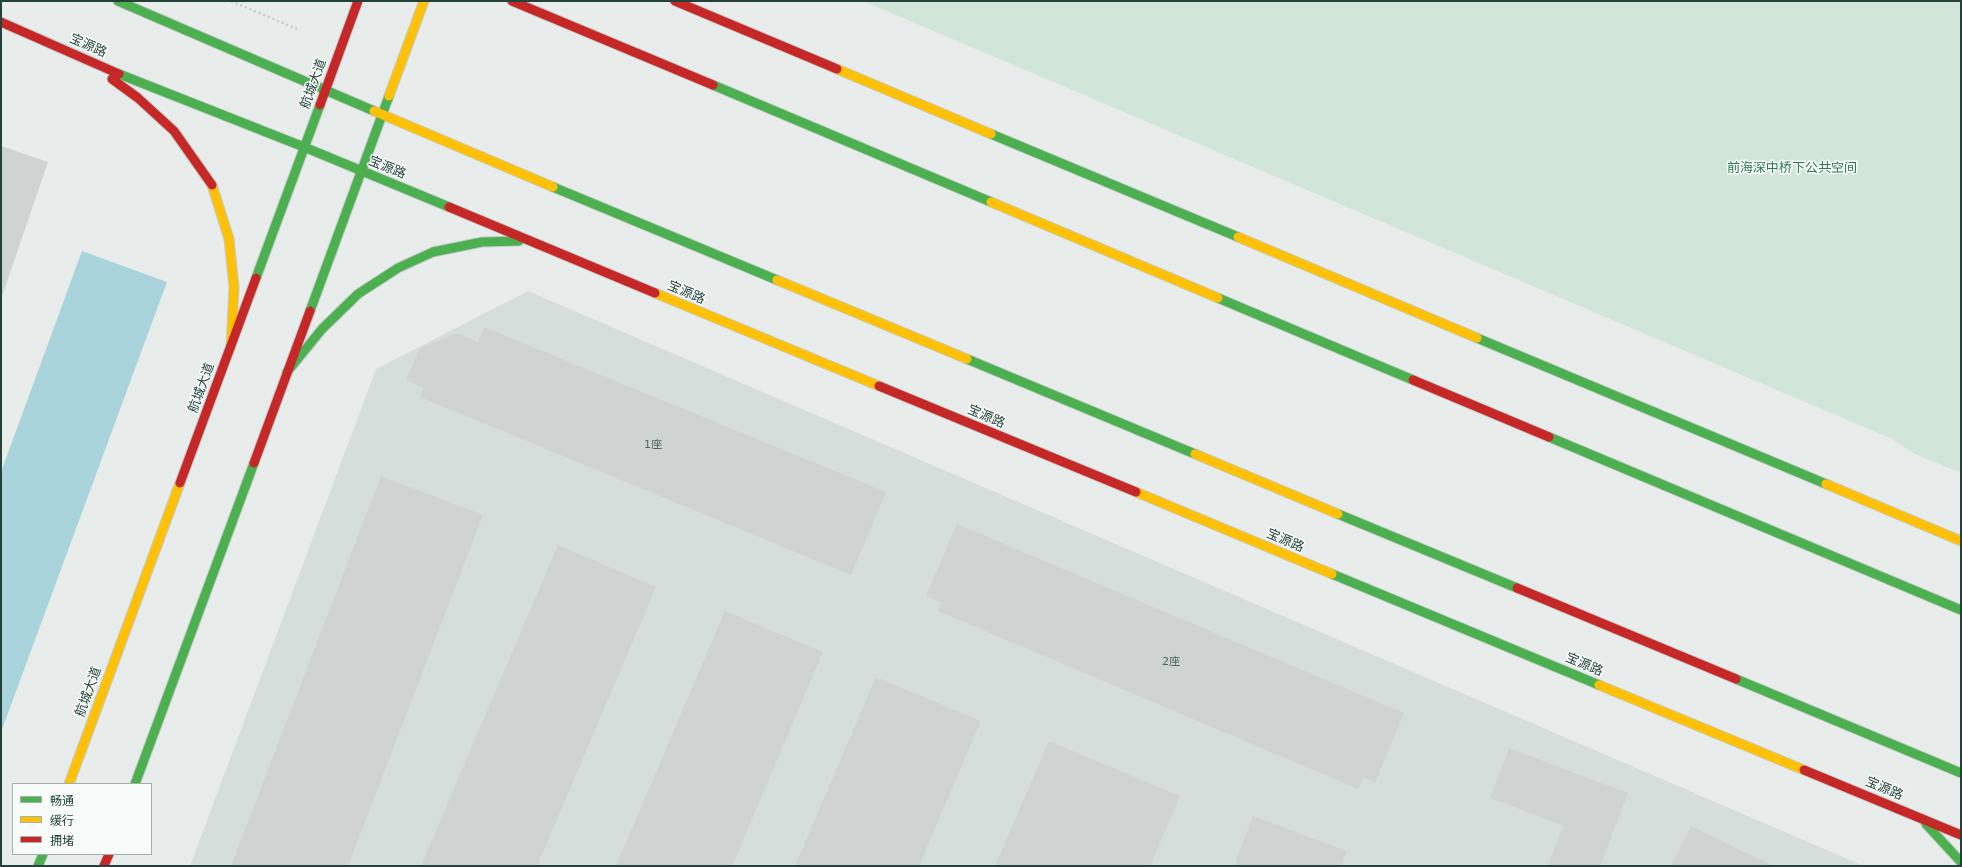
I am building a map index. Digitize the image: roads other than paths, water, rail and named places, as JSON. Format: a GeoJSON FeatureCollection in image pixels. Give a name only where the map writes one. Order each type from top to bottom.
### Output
{"type":"FeatureCollection","features":[{"type":"Feature","properties":{"kind":"main road"},"geometry":{"type":"LineString","coordinates":[[118,1],[382,116],[1961,773]]}},
{"type":"Feature","properties":{"kind":"main road","name":"航城大道"},"geometry":{"type":"LineString","coordinates":[[69,783],[304,147],[326,92],[358,1]]}},
{"type":"Feature","properties":{"kind":"main road"},"geometry":{"type":"LineString","coordinates":[[135,783],[424,1]]}},
{"type":"Feature","properties":{"kind":"main road"},"geometry":{"type":"LineString","coordinates":[[512,1],[1961,610]]}},
{"type":"Feature","properties":{"kind":"main road"},"geometry":{"type":"LineString","coordinates":[[675,1],[1961,541]]}},
{"type":"Feature","properties":{"kind":"main road","name":"宝源路"},"geometry":{"type":"LineString","coordinates":[[1,22],[89,62],[304,147],[1961,835]]}},
{"type":"Feature","properties":{"kind":"main road"},"geometry":{"type":"LineString","coordinates":[[89,62],[138,98],[174,131],[214,188],[229,239],[234,287],[230,347]]}},
{"type":"Feature","properties":{"kind":"main road"},"geometry":{"type":"LineString","coordinates":[[287,372],[322,329],[358,294],[398,268],[433,252],[482,242],[528,241]]}},
{"type":"Feature","properties":{"kind":"main road"},"geometry":{"type":"LineString","coordinates":[[1921,818],[1961,862]]}},
{"type":"Feature","properties":{"kind":"main road"},"geometry":{"type":"LineString","coordinates":[[38,866],[43,855]]}},
{"type":"Feature","properties":{"kind":"main road"},"geometry":{"type":"LineString","coordinates":[[104,866],[109,855]]}},
{"type":"Feature","properties":{"kind":"water"},"geometry":{"type":"Polygon","coordinates":[[[82,251],[167,282],[1,732],[1,472],[82,251]]]}},
{"type":"Feature","properties":{"kind":"park label","name":"前海深中桥下公共空间"},"geometry":{"type":"Point","coordinates":[1792,169]}}]}
